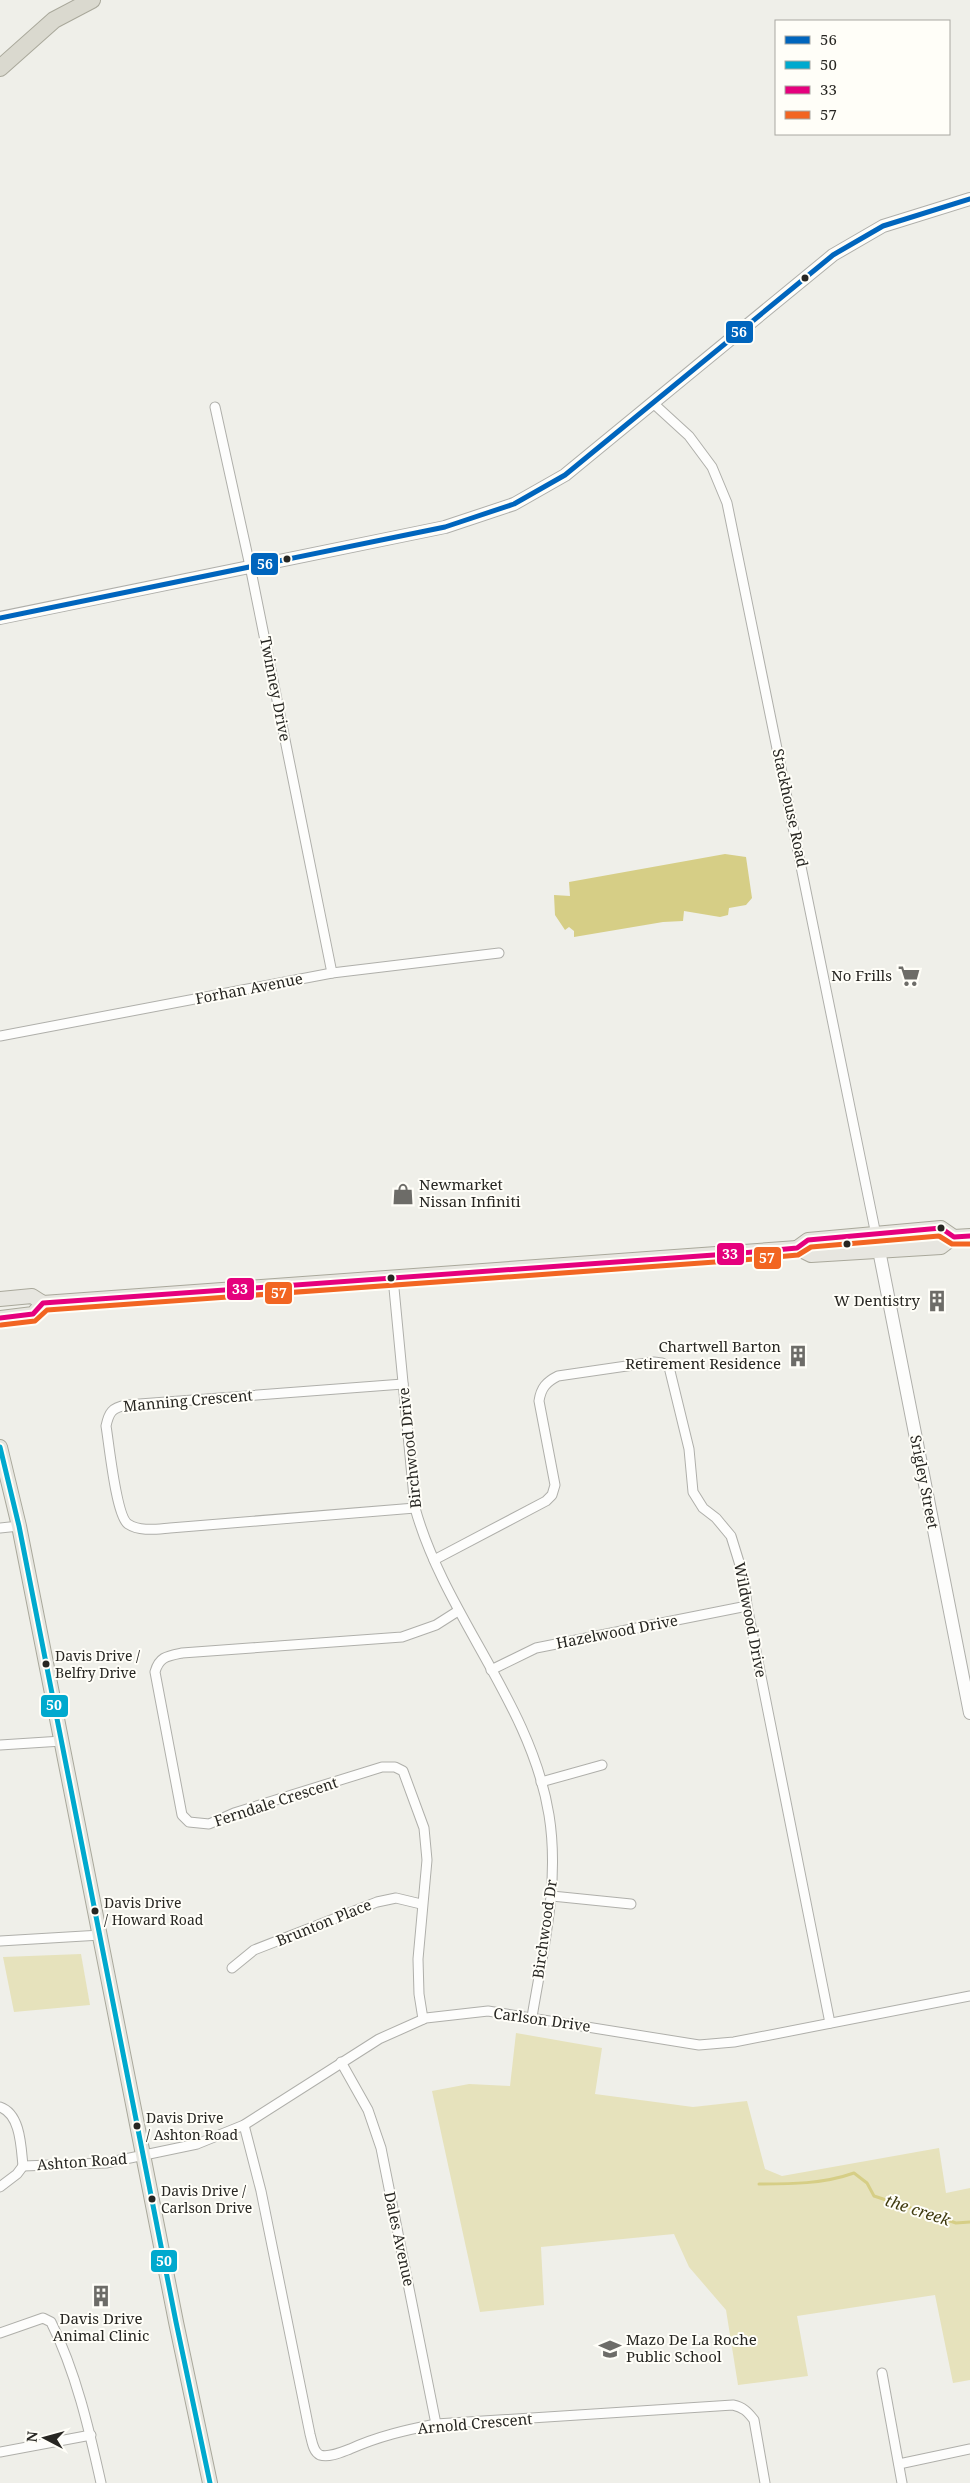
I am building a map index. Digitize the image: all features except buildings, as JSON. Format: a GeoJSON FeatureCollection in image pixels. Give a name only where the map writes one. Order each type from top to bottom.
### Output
{"type":"FeatureCollection","features":[{"type":"Feature","properties":{"kind":"highway"},"geometry":{"type":"LineString","coordinates":[[0,68],[54,20],[92,0]]}},
{"type":"Feature","properties":{"kind":"main road"},"geometry":{"type":"LineString","coordinates":[[797,1248],[808,1240],[941,1228],[954,1237]]}},
{"type":"Feature","properties":{"kind":"main road"},"geometry":{"type":"LineString","coordinates":[[0,1299],[32,1296],[43,1303],[797,1248],[811,1255],[941,1247],[954,1237],[970,1236]]}},
{"type":"Feature","properties":{"kind":"main road"},"geometry":{"type":"LineString","coordinates":[[0,1318],[33,1314],[43,1303]]}},
{"type":"Feature","properties":{"kind":"main road"},"geometry":{"type":"LineString","coordinates":[[0,1448],[19,1526],[143,2156],[210,2483]]}},
{"type":"Feature","properties":{"kind":"street"},"geometry":{"type":"LineString","coordinates":[[0,618],[446,527],[514,504],[565,475],[654,404],[833,255],[883,226],[970,199]]}},
{"type":"Feature","properties":{"kind":"street","name":"Stackhouse Road"},"geometry":{"type":"LineString","coordinates":[[654,404],[689,436],[712,467],[727,503],[876,1235]]}},
{"type":"Feature","properties":{"kind":"street","name":"Twinney Drive"},"geometry":{"type":"LineString","coordinates":[[215,407],[250,566],[332,972]]}},
{"type":"Feature","properties":{"kind":"street","name":"Forhan Avenue"},"geometry":{"type":"LineString","coordinates":[[0,1036],[332,972],[499,953]]}},
{"type":"Feature","properties":{"kind":"street","name":"Srigley Street"},"geometry":{"type":"LineString","coordinates":[[876,1235],[970,1713]]}},
{"type":"Feature","properties":{"kind":"street","name":"Birchwood Drive"},"geometry":{"type":"LineString","coordinates":[[393,1278],[415,1508],[422,1534],[458,1611]]}},
{"type":"Feature","properties":{"kind":"street","name":"Wildwood Drive"},"geometry":{"type":"LineString","coordinates":[[434,1560],[546,1501],[552,1495],[555,1485],[539,1401],[540,1393],[546,1383],[558,1376],[662,1363],[670,1367],[688,1449],[693,1492],[703,1508],[716,1518],[731,1536],[744,1578],[747,1606],[830,2024]]}},
{"type":"Feature","properties":{"kind":"street","name":"Manning Crescent"},"geometry":{"type":"LineString","coordinates":[[403,1384],[126,1405],[114,1408],[109,1414],[106,1426],[119,1507],[126,1523],[137,1529],[415,1508]]}},
{"type":"Feature","properties":{"kind":"street"},"geometry":{"type":"LineString","coordinates":[[0,1528],[19,1526]]}},
{"type":"Feature","properties":{"kind":"street","name":"Hazelwood Drive"},"geometry":{"type":"LineString","coordinates":[[491,1670],[536,1648],[747,1606]]}},
{"type":"Feature","properties":{"kind":"street"},"geometry":{"type":"LineString","coordinates":[[458,1611],[512,1708],[541,1782],[602,1765]]}},
{"type":"Feature","properties":{"kind":"street","name":"Ferndale Crescent"},"geometry":{"type":"LineString","coordinates":[[423,2019],[419,1994],[418,1959],[427,1860],[424,1828],[408,1780],[403,1771],[395,1767],[382,1767],[234,1813],[209,1824],[189,1822],[182,1815],[155,1672],[158,1662],[166,1656],[402,1637],[436,1625],[458,1611]]}},
{"type":"Feature","properties":{"kind":"street"},"geometry":{"type":"LineString","coordinates":[[0,1745],[62,1741]]}},
{"type":"Feature","properties":{"kind":"street","name":"Birchwood Dr"},"geometry":{"type":"LineString","coordinates":[[532,2017],[552,1896],[553,1851],[549,1814],[541,1782]]}},
{"type":"Feature","properties":{"kind":"street"},"geometry":{"type":"LineString","coordinates":[[552,1896],[631,1904]]}},
{"type":"Feature","properties":{"kind":"street","name":"Brunton Place"},"geometry":{"type":"LineString","coordinates":[[232,1968],[254,1950],[377,1902],[396,1898],[422,1904]]}},
{"type":"Feature","properties":{"kind":"street"},"geometry":{"type":"LineString","coordinates":[[0,1941],[101,1935]]}},
{"type":"Feature","properties":{"kind":"street","name":"Carlson Drive"},"geometry":{"type":"LineString","coordinates":[[143,2156],[197,2144],[244,2125],[379,2039],[423,2019],[488,2012],[532,2017],[699,2045],[734,2042],[970,1996]]}},
{"type":"Feature","properties":{"kind":"street","name":"Dales Avenue"},"geometry":{"type":"LineString","coordinates":[[341,2062],[368,2110],[381,2148],[436,2424]]}},
{"type":"Feature","properties":{"kind":"street"},"geometry":{"type":"LineString","coordinates":[[0,2107],[5,2108],[12,2117],[19,2136],[22,2166]]}},
{"type":"Feature","properties":{"kind":"street","name":"Arnold Crescent"},"geometry":{"type":"LineString","coordinates":[[244,2125],[261,2191],[314,2450],[320,2455],[328,2456],[391,2433],[436,2424],[740,2406],[754,2420],[765,2483]]}},
{"type":"Feature","properties":{"kind":"street","name":"Ashton Road"},"geometry":{"type":"LineString","coordinates":[[0,2187],[17,2174],[22,2166],[106,2163],[143,2156]]}},
{"type":"Feature","properties":{"kind":"street"},"geometry":{"type":"LineString","coordinates":[[0,2332],[43,2318],[51,2322],[67,2359],[91,2435],[101,2483]]}},
{"type":"Feature","properties":{"kind":"street"},"geometry":{"type":"LineString","coordinates":[[882,2373],[902,2483]]}},
{"type":"Feature","properties":{"kind":"street"},"geometry":{"type":"LineString","coordinates":[[0,2452],[91,2435]]}},
{"type":"Feature","properties":{"kind":"street"},"geometry":{"type":"LineString","coordinates":[[899,2464],[970,2449]]}},
{"type":"Feature","properties":{"kind":"shaded area"},"geometry":{"type":"Polygon","coordinates":[[[725,854],[746,857],[752,898],[746,905],[729,908],[728,915],[720,917],[684,911],[683,921],[663,922],[574,937],[574,931],[569,927],[565,930],[555,915],[554,895],[570,896],[569,882],[725,854]]]}},
{"type":"Feature","properties":{"kind":"shaded area"},"geometry":{"type":"Polygon","coordinates":[[[81,1954],[90,2005],[14,2012],[3,1957],[81,1954]]]}},
{"type":"Feature","properties":{"kind":"shaded area"},"geometry":{"type":"Polygon","coordinates":[[[516,2033],[602,2048],[595,2094],[693,2107],[747,2101],[765,2169],[782,2176],[939,2148],[946,2193],[970,2188],[970,2380],[953,2383],[935,2295],[797,2316],[808,2376],[738,2385],[726,2310],[689,2267],[674,2234],[541,2247],[544,2305],[480,2312],[432,2091],[469,2084],[510,2086],[516,2033]]]}},
{"type":"Feature","properties":{"kind":"waterway","name":"the creek"},"geometry":{"type":"LineString","coordinates":[[759,2184],[819,2181],[854,2173],[867,2183],[874,2196],[956,2223],[970,2222]]}},
{"type":"Feature","properties":{"kind":"transit line","name":"56"},"geometry":{"type":"LineString","coordinates":[[0,618],[445,527],[514,504],[565,475],[833,255],[883,226],[970,199]]}},
{"type":"Feature","properties":{"kind":"transit line","name":"33"},"geometry":{"type":"LineString","coordinates":[[0,1318],[33,1314],[43,1303],[742,1253],[797,1248],[808,1240],[941,1228],[954,1237],[970,1236]]}},
{"type":"Feature","properties":{"kind":"transit line","name":"57"},"geometry":{"type":"LineString","coordinates":[[1,1325],[35,1321],[47,1310],[743,1260],[798,1255],[811,1247],[939,1236],[952,1244],[970,1244]]}},
{"type":"Feature","properties":{"kind":"transit line","name":"50"},"geometry":{"type":"LineString","coordinates":[[0,1447],[19,1526],[176,2322],[210,2483]]}},
{"type":"Feature","properties":{"kind":"place","name":"No Frills"},"geometry":{"type":"Point","coordinates":[909,976]}},
{"type":"Feature","properties":{"kind":"place","name":"Newmarket Nissan Infiniti"},"geometry":{"type":"Point","coordinates":[403,1194]}},
{"type":"Feature","properties":{"kind":"place","name":"W Dentistry"},"geometry":{"type":"Point","coordinates":[937,1301]}},
{"type":"Feature","properties":{"kind":"place","name":"Chartwell Barton Retirement Residence"},"geometry":{"type":"Point","coordinates":[798,1356]}},
{"type":"Feature","properties":{"kind":"place","name":"Davis Drive / Belfry Drive"},"geometry":{"type":"Point","coordinates":[46,1664]}},
{"type":"Feature","properties":{"kind":"place","name":"Davis Drive / Howard Road"},"geometry":{"type":"Point","coordinates":[95,1911]}},
{"type":"Feature","properties":{"kind":"place","name":"Davis Drive / Ashton Road"},"geometry":{"type":"Point","coordinates":[137,2126]}},
{"type":"Feature","properties":{"kind":"place","name":"Davis Drive / Carlson Drive"},"geometry":{"type":"Point","coordinates":[152,2199]}},
{"type":"Feature","properties":{"kind":"place","name":"Davis Drive Animal Clinic"},"geometry":{"type":"Point","coordinates":[101,2296]}},
{"type":"Feature","properties":{"kind":"place","name":"Mazo De La Roche Public School"},"geometry":{"type":"Point","coordinates":[610,2349]}}]}
